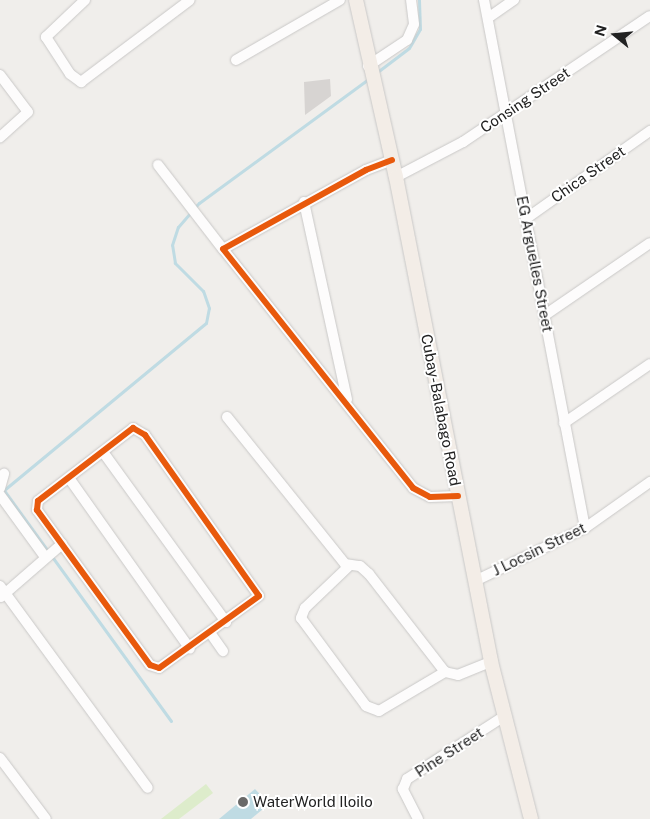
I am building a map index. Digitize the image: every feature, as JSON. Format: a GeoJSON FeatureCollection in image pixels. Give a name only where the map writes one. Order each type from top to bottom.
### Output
{"type":"FeatureCollection","features":[{"type":"Feature","properties":{"kind":"main road","name":"Cubay-Balabago Road"},"geometry":{"type":"LineString","coordinates":[[356,0],[369,71],[376,92],[396,177],[458,496],[477,580],[491,662],[503,717],[531,819]]}},
{"type":"Feature","properties":{"kind":"street"},"geometry":{"type":"LineString","coordinates":[[85,0],[46,37],[70,74],[81,82],[190,0]]}},
{"type":"Feature","properties":{"kind":"street"},"geometry":{"type":"LineString","coordinates":[[236,60],[340,0]]}},
{"type":"Feature","properties":{"kind":"street"},"geometry":{"type":"LineString","coordinates":[[369,71],[407,40],[414,24],[411,0]]}},
{"type":"Feature","properties":{"kind":"street","name":"EG Arguelles Street"},"geometry":{"type":"LineString","coordinates":[[484,0],[585,528]]}},
{"type":"Feature","properties":{"kind":"street"},"geometry":{"type":"LineString","coordinates":[[488,18],[514,0]]}},
{"type":"Feature","properties":{"kind":"street","name":"Consing Street"},"geometry":{"type":"LineString","coordinates":[[396,177],[419,168],[506,113],[650,16]]}},
{"type":"Feature","properties":{"kind":"street"},"geometry":{"type":"LineString","coordinates":[[0,137],[28,112],[1,77]]}},
{"type":"Feature","properties":{"kind":"street","name":"Chica Street"},"geometry":{"type":"LineString","coordinates":[[527,218],[650,131]]}},
{"type":"Feature","properties":{"kind":"street"},"geometry":{"type":"LineString","coordinates":[[223,249],[304,202],[392,160]]}},
{"type":"Feature","properties":{"kind":"street"},"geometry":{"type":"LineString","coordinates":[[158,165],[190,207],[198,222],[223,249],[348,402],[419,493],[458,496]]}},
{"type":"Feature","properties":{"kind":"street"},"geometry":{"type":"LineString","coordinates":[[304,202],[348,402]]}},
{"type":"Feature","properties":{"kind":"street"},"geometry":{"type":"LineString","coordinates":[[545,315],[650,243]]}},
{"type":"Feature","properties":{"kind":"street"},"geometry":{"type":"LineString","coordinates":[[564,423],[650,364]]}},
{"type":"Feature","properties":{"kind":"street"},"geometry":{"type":"LineString","coordinates":[[227,417],[349,566]]}},
{"type":"Feature","properties":{"kind":"street"},"geometry":{"type":"LineString","coordinates":[[0,496],[52,551],[150,665],[159,668],[190,649],[257,599],[254,585],[144,435],[131,429],[37,505],[52,551]]}},
{"type":"Feature","properties":{"kind":"street"},"geometry":{"type":"LineString","coordinates":[[103,452],[226,622]]}},
{"type":"Feature","properties":{"kind":"street"},"geometry":{"type":"LineString","coordinates":[[0,488],[4,474]]}},
{"type":"Feature","properties":{"kind":"street"},"geometry":{"type":"LineString","coordinates":[[70,478],[190,649]]}},
{"type":"Feature","properties":{"kind":"street","name":"J Locsin Street"},"geometry":{"type":"LineString","coordinates":[[477,580],[585,528],[650,482]]}},
{"type":"Feature","properties":{"kind":"street"},"geometry":{"type":"LineString","coordinates":[[52,551],[2,592],[148,788]]}},
{"type":"Feature","properties":{"kind":"street"},"geometry":{"type":"LineString","coordinates":[[445,672],[380,711],[366,706],[301,618],[305,608],[349,566],[360,566],[369,574],[445,672],[458,675],[491,662]]}},
{"type":"Feature","properties":{"kind":"street"},"geometry":{"type":"LineString","coordinates":[[211,634],[223,650]]}},
{"type":"Feature","properties":{"kind":"street","name":"Pine Street"},"geometry":{"type":"LineString","coordinates":[[418,819],[403,789],[407,779],[503,717]]}},
{"type":"Feature","properties":{"kind":"street"},"geometry":{"type":"LineString","coordinates":[[0,758],[46,819]]}},
{"type":"Feature","properties":{"kind":"green space"},"geometry":{"type":"Polygon","coordinates":[[[206,784],[213,793],[179,819],[161,819],[206,784]]]}},
{"type":"Feature","properties":{"kind":"water"},"geometry":{"type":"Polygon","coordinates":[[[255,789],[269,804],[251,819],[219,819],[255,789]]]}},
{"type":"Feature","properties":{"kind":"building"},"geometry":{"type":"Polygon","coordinates":[[[330,79],[331,96],[305,115],[304,82],[330,79]]]}},
{"type":"Feature","properties":{"kind":"waterway"},"geometry":{"type":"LineString","coordinates":[[376,73],[409,48],[420,29],[419,0]]}},
{"type":"Feature","properties":{"kind":"waterway"},"geometry":{"type":"LineString","coordinates":[[171,721],[4,490],[206,323],[209,308],[203,291],[175,263],[172,245],[178,227],[199,203],[370,78]]}},
{"type":"Feature","properties":{"kind":"cycle path"},"geometry":{"type":"LineString","coordinates":[[392,160],[366,170],[223,249],[413,488],[430,497],[458,496]]}},
{"type":"Feature","properties":{"kind":"cycle path"},"geometry":{"type":"LineString","coordinates":[[133,428],[145,435],[259,596],[159,668],[150,665],[37,510],[38,501],[133,428]]}},
{"type":"Feature","properties":{"kind":"place","name":"WaterWorld Iloilo"},"geometry":{"type":"Point","coordinates":[243,802]}}]}
